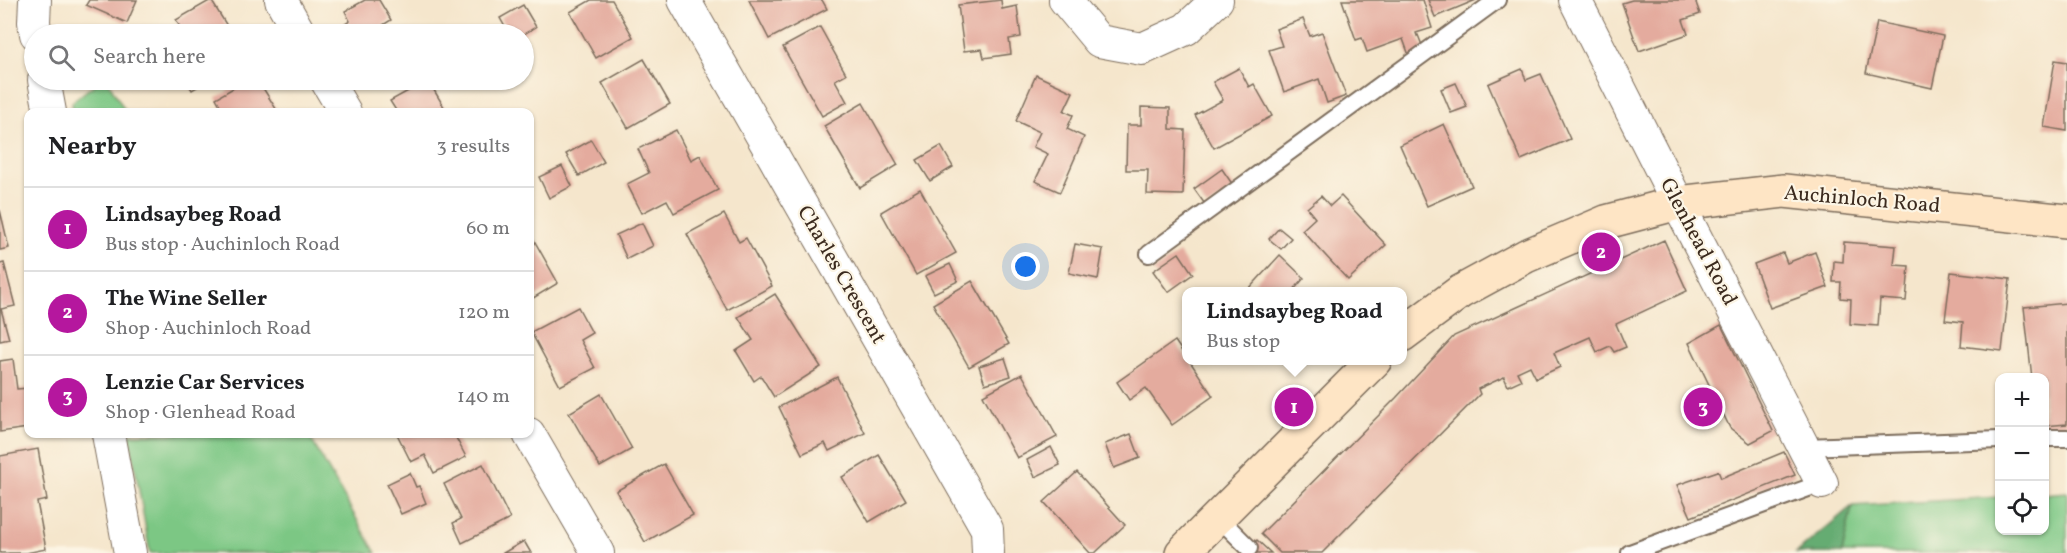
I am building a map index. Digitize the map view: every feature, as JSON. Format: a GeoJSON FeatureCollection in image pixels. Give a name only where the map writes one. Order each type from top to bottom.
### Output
{"type":"FeatureCollection","features":[{"type":"Feature","properties":{"kind":"main road","name":"Auchinloch Road"},"geometry":{"type":"LineString","coordinates":[[1407,331],[1460,292],[1526,256],[1606,222],[1678,203],[1784,191],[2067,221]]}},
{"type":"Feature","properties":{"kind":"main road"},"geometry":{"type":"LineString","coordinates":[[1182,553],[1370,365]]}},
{"type":"Feature","properties":{"kind":"street"},"geometry":{"type":"LineString","coordinates":[[34,24],[35,0]]}},
{"type":"Feature","properties":{"kind":"street"},"geometry":{"type":"LineString","coordinates":[[281,0],[294,24]]}},
{"type":"Feature","properties":{"kind":"street","name":"Charles Crescent"},"geometry":{"type":"LineString","coordinates":[[684,0],[987,529],[988,553]]}},
{"type":"Feature","properties":{"kind":"street"},"geometry":{"type":"LineString","coordinates":[[1065,0],[1099,41],[1142,49],[1186,29],[1216,0]]}},
{"type":"Feature","properties":{"kind":"street","name":"Glenhead Road"},"geometry":{"type":"LineString","coordinates":[[1575,0],[1822,483]]}},
{"type":"Feature","properties":{"kind":"street"},"geometry":{"type":"LineString","coordinates":[[46,90],[49,108]]}},
{"type":"Feature","properties":{"kind":"street"},"geometry":{"type":"LineString","coordinates":[[332,90],[343,108]]}},
{"type":"Feature","properties":{"kind":"street"},"geometry":{"type":"LineString","coordinates":[[109,438],[130,553]]}},
{"type":"Feature","properties":{"kind":"street"},"geometry":{"type":"LineString","coordinates":[[531,438],[598,553]]}},
{"type":"Feature","properties":{"kind":"lane"},"geometry":{"type":"LineString","coordinates":[[1149,254],[1497,0]]}},
{"type":"Feature","properties":{"kind":"lane"},"geometry":{"type":"LineString","coordinates":[[2049,438],[2067,438]]}},
{"type":"Feature","properties":{"kind":"lane"},"geometry":{"type":"LineString","coordinates":[[1804,447],[1995,440]]}},
{"type":"Feature","properties":{"kind":"lane"},"geometry":{"type":"LineString","coordinates":[[1630,553],[1822,483]]}},
{"type":"Feature","properties":{"kind":"lane"},"geometry":{"type":"LineString","coordinates":[[1218,517],[1249,548]]}},
{"type":"Feature","properties":{"kind":"green space"},"geometry":{"type":"Polygon","coordinates":[[[87,90],[113,90],[124,108],[73,108],[72,102],[87,90]]]}},
{"type":"Feature","properties":{"kind":"green space"},"geometry":{"type":"Polygon","coordinates":[[[130,438],[310,438],[376,553],[150,553],[130,438]]]}},
{"type":"Feature","properties":{"kind":"green space"},"geometry":{"type":"Polygon","coordinates":[[[2067,492],[2067,553],[1842,553],[1852,506],[1995,497],[1995,535],[2049,535],[2049,494],[2067,492]]]}},
{"type":"Feature","properties":{"kind":"green space"},"geometry":{"type":"Polygon","coordinates":[[[1852,506],[1842,553],[1796,553],[1852,506]]]}},
{"type":"Feature","properties":{"kind":"building"},"geometry":{"type":"Polygon","coordinates":[[[89,0],[137,0],[127,23],[86,5],[89,0]]]}},
{"type":"Feature","properties":{"kind":"building"},"geometry":{"type":"Polygon","coordinates":[[[211,0],[226,24],[178,24],[176,20],[211,0]]]}},
{"type":"Feature","properties":{"kind":"building"},"geometry":{"type":"Polygon","coordinates":[[[365,0],[379,0],[391,20],[385,24],[345,24],[350,21],[345,11],[365,0]]]}},
{"type":"Feature","properties":{"kind":"building"},"geometry":{"type":"Polygon","coordinates":[[[591,0],[612,0],[633,37],[596,58],[570,12],[591,0]]]}},
{"type":"Feature","properties":{"kind":"building"},"geometry":{"type":"Polygon","coordinates":[[[749,0],[822,0],[827,9],[769,39],[749,0]]]}},
{"type":"Feature","properties":{"kind":"building"},"geometry":{"type":"Polygon","coordinates":[[[1001,0],[1002,9],[1017,6],[1021,37],[1009,39],[1011,54],[984,58],[982,49],[964,51],[958,5],[1001,0]]]}},
{"type":"Feature","properties":{"kind":"building"},"geometry":{"type":"Polygon","coordinates":[[[1342,0],[1423,0],[1432,28],[1416,33],[1425,53],[1410,58],[1403,39],[1367,52],[1362,38],[1356,40],[1342,0]]]}},
{"type":"Feature","properties":{"kind":"building"},"geometry":{"type":"Polygon","coordinates":[[[1428,0],[1476,0],[1435,17],[1428,0]]]}},
{"type":"Feature","properties":{"kind":"building"},"geometry":{"type":"Polygon","coordinates":[[[1632,0],[1695,0],[1700,14],[1683,20],[1688,34],[1639,51],[1622,3],[1632,0]]]}},
{"type":"Feature","properties":{"kind":"building"},"geometry":{"type":"Polygon","coordinates":[[[523,5],[536,27],[534,28],[534,24],[503,24],[500,18],[523,5]]]}},
{"type":"Feature","properties":{"kind":"building"},"geometry":{"type":"Polygon","coordinates":[[[1303,19],[1310,36],[1322,32],[1346,96],[1327,103],[1319,79],[1284,92],[1269,50],[1282,46],[1276,29],[1303,19]]]}},
{"type":"Feature","properties":{"kind":"building"},"geometry":{"type":"Polygon","coordinates":[[[1877,22],[1943,36],[1932,88],[1866,73],[1877,22]]]}},
{"type":"Feature","properties":{"kind":"building"},"geometry":{"type":"Polygon","coordinates":[[[820,27],[846,74],[835,80],[847,102],[822,116],[783,47],[820,27]]]}},
{"type":"Feature","properties":{"kind":"building"},"geometry":{"type":"Polygon","coordinates":[[[644,59],[670,104],[628,128],[602,83],[644,59]]]}},
{"type":"Feature","properties":{"kind":"building"},"geometry":{"type":"Polygon","coordinates":[[[2055,60],[2067,62],[2067,131],[2044,127],[2055,60]]]}},
{"type":"Feature","properties":{"kind":"building"},"geometry":{"type":"Polygon","coordinates":[[[1239,68],[1249,87],[1254,84],[1272,116],[1214,148],[1195,115],[1223,100],[1213,82],[1239,68]]]}},
{"type":"Feature","properties":{"kind":"building"},"geometry":{"type":"Polygon","coordinates":[[[1522,69],[1526,80],[1541,74],[1570,139],[1521,160],[1488,84],[1522,69]]]}},
{"type":"Feature","properties":{"kind":"building"},"geometry":{"type":"Polygon","coordinates":[[[1036,75],[1073,92],[1064,111],[1073,115],[1067,129],[1084,137],[1060,192],[1035,181],[1048,154],[1033,147],[1040,132],[1016,121],[1036,75]]]}},
{"type":"Feature","properties":{"kind":"building"},"geometry":{"type":"Polygon","coordinates":[[[1456,83],[1467,107],[1451,113],[1441,89],[1456,83]]]}},
{"type":"Feature","properties":{"kind":"building"},"geometry":{"type":"Polygon","coordinates":[[[230,90],[264,90],[276,108],[222,108],[216,98],[230,90]]]}},
{"type":"Feature","properties":{"kind":"building"},"geometry":{"type":"Polygon","coordinates":[[[410,90],[434,90],[445,108],[394,108],[390,101],[410,90]]]}},
{"type":"Feature","properties":{"kind":"building"},"geometry":{"type":"Polygon","coordinates":[[[863,103],[898,165],[860,188],[824,126],[863,103]]]}},
{"type":"Feature","properties":{"kind":"building"},"geometry":{"type":"Polygon","coordinates":[[[1141,107],[1170,108],[1170,129],[1185,130],[1183,195],[1147,194],[1148,170],[1126,170],[1127,125],[1141,125],[1141,107]]]}},
{"type":"Feature","properties":{"kind":"building"},"geometry":{"type":"Polygon","coordinates":[[[1444,124],[1472,186],[1427,206],[1400,145],[1444,124]]]}},
{"type":"Feature","properties":{"kind":"building"},"geometry":{"type":"Polygon","coordinates":[[[676,130],[691,160],[700,155],[718,190],[674,213],[667,200],[642,213],[627,184],[649,173],[638,149],[676,130]]]}},
{"type":"Feature","properties":{"kind":"building"},"geometry":{"type":"Polygon","coordinates":[[[591,140],[604,162],[579,176],[566,154],[591,140]]]}},
{"type":"Feature","properties":{"kind":"building"},"geometry":{"type":"Polygon","coordinates":[[[941,146],[953,167],[930,181],[917,160],[941,146]]]}},
{"type":"Feature","properties":{"kind":"building"},"geometry":{"type":"Polygon","coordinates":[[[562,166],[572,186],[549,198],[539,177],[562,166]]]}},
{"type":"Feature","properties":{"kind":"building"},"geometry":{"type":"Polygon","coordinates":[[[1222,169],[1235,188],[1207,207],[1194,189],[1222,169]]]}},
{"type":"Feature","properties":{"kind":"building"},"geometry":{"type":"Polygon","coordinates":[[[920,189],[956,253],[916,275],[881,212],[920,189]]]}},
{"type":"Feature","properties":{"kind":"building"},"geometry":{"type":"Polygon","coordinates":[[[1321,196],[1330,206],[1341,196],[1386,245],[1348,280],[1302,230],[1315,218],[1307,208],[1321,196]]]}},
{"type":"Feature","properties":{"kind":"building"},"geometry":{"type":"Polygon","coordinates":[[[0,210],[9,248],[0,250],[0,210]]]}},
{"type":"Feature","properties":{"kind":"building"},"geometry":{"type":"Polygon","coordinates":[[[724,214],[739,242],[746,238],[772,286],[727,310],[687,234],[724,214]]]}},
{"type":"Feature","properties":{"kind":"building"},"geometry":{"type":"Polygon","coordinates":[[[642,223],[653,246],[627,259],[616,235],[642,223]]]}},
{"type":"Feature","properties":{"kind":"building"},"geometry":{"type":"Polygon","coordinates":[[[1279,228],[1291,238],[1281,249],[1269,239],[1279,228]]]}},
{"type":"Feature","properties":{"kind":"building"},"geometry":{"type":"Polygon","coordinates":[[[534,240],[558,283],[534,298],[534,240]]]}},
{"type":"Feature","properties":{"kind":"building"},"geometry":{"type":"Polygon","coordinates":[[[1664,240],[1687,291],[1616,324],[1626,347],[1614,352],[1610,346],[1597,352],[1590,337],[1554,353],[1560,367],[1536,378],[1530,366],[1517,372],[1521,380],[1508,386],[1504,377],[1478,389],[1480,394],[1322,553],[1280,553],[1261,534],[1454,336],[1664,240]]]}},
{"type":"Feature","properties":{"kind":"building"},"geometry":{"type":"Polygon","coordinates":[[[1844,242],[1896,246],[1894,265],[1909,266],[1906,301],[1880,299],[1878,326],[1850,324],[1851,299],[1840,298],[1841,282],[1833,282],[1834,261],[1843,262],[1844,242]]]}},
{"type":"Feature","properties":{"kind":"building"},"geometry":{"type":"Polygon","coordinates":[[[1075,244],[1103,249],[1098,279],[1069,273],[1075,244]]]}},
{"type":"Feature","properties":{"kind":"building"},"geometry":{"type":"Polygon","coordinates":[[[1815,252],[1828,287],[1770,308],[1754,264],[1783,253],[1787,263],[1815,252]]]}},
{"type":"Feature","properties":{"kind":"building"},"geometry":{"type":"Polygon","coordinates":[[[1179,253],[1193,274],[1168,292],[1153,271],[1179,253]]]}},
{"type":"Feature","properties":{"kind":"building"},"geometry":{"type":"Polygon","coordinates":[[[1280,255],[1304,278],[1296,287],[1251,287],[1280,255]]]}},
{"type":"Feature","properties":{"kind":"building"},"geometry":{"type":"Polygon","coordinates":[[[4,263],[15,306],[1,309],[9,339],[0,341],[0,264],[4,263]]]}},
{"type":"Feature","properties":{"kind":"building"},"geometry":{"type":"Polygon","coordinates":[[[950,264],[958,281],[934,293],[925,276],[950,264]]]}},
{"type":"Feature","properties":{"kind":"building"},"geometry":{"type":"Polygon","coordinates":[[[1951,272],[2010,279],[2002,351],[1961,346],[1963,322],[1945,320],[1951,272]]]}},
{"type":"Feature","properties":{"kind":"building"},"geometry":{"type":"Polygon","coordinates":[[[972,281],[1009,344],[969,367],[933,304],[972,281]]]}},
{"type":"Feature","properties":{"kind":"building"},"geometry":{"type":"Polygon","coordinates":[[[775,294],[821,367],[774,397],[761,376],[754,381],[736,351],[753,340],[738,317],[775,294]]]}},
{"type":"Feature","properties":{"kind":"building"},"geometry":{"type":"Polygon","coordinates":[[[2067,303],[2067,424],[2049,426],[2049,373],[2031,373],[2024,307],[2067,303]]]}},
{"type":"Feature","properties":{"kind":"building"},"geometry":{"type":"Polygon","coordinates":[[[578,307],[592,333],[580,340],[595,368],[560,386],[534,338],[534,330],[578,307]]]}},
{"type":"Feature","properties":{"kind":"building"},"geometry":{"type":"Polygon","coordinates":[[[1721,325],[1773,431],[1750,443],[1730,428],[1689,343],[1721,325]]]}},
{"type":"Feature","properties":{"kind":"building"},"geometry":{"type":"Polygon","coordinates":[[[1175,341],[1182,351],[1182,365],[1192,365],[1213,396],[1172,425],[1146,388],[1129,400],[1117,382],[1175,341]]]}},
{"type":"Feature","properties":{"kind":"building"},"geometry":{"type":"Polygon","coordinates":[[[1005,358],[1011,376],[985,384],[979,366],[1005,358]]]}},
{"type":"Feature","properties":{"kind":"building"},"geometry":{"type":"Polygon","coordinates":[[[13,359],[17,389],[24,388],[24,429],[0,432],[0,361],[13,359]]]}},
{"type":"Feature","properties":{"kind":"building"},"geometry":{"type":"Polygon","coordinates":[[[1022,374],[1057,437],[1017,458],[983,395],[1022,374]]]}},
{"type":"Feature","properties":{"kind":"building"},"geometry":{"type":"Polygon","coordinates":[[[837,377],[865,433],[829,451],[825,443],[802,454],[779,407],[837,377]]]}},
{"type":"Feature","properties":{"kind":"building"},"geometry":{"type":"Polygon","coordinates":[[[601,394],[632,449],[600,467],[569,413],[601,394]]]}},
{"type":"Feature","properties":{"kind":"building"},"geometry":{"type":"Polygon","coordinates":[[[1131,434],[1140,458],[1114,468],[1105,444],[1131,434]]]}},
{"type":"Feature","properties":{"kind":"building"},"geometry":{"type":"Polygon","coordinates":[[[399,438],[456,438],[466,457],[434,473],[425,455],[411,462],[399,438]]]}},
{"type":"Feature","properties":{"kind":"building"},"geometry":{"type":"Polygon","coordinates":[[[1051,447],[1060,465],[1035,477],[1027,460],[1051,447]]]}},
{"type":"Feature","properties":{"kind":"building"},"geometry":{"type":"Polygon","coordinates":[[[38,449],[47,500],[37,502],[46,549],[26,553],[0,553],[0,456],[38,449]]]}},
{"type":"Feature","properties":{"kind":"building"},"geometry":{"type":"Polygon","coordinates":[[[1784,452],[1795,475],[1691,517],[1677,485],[1718,471],[1721,478],[1784,452]]]}},
{"type":"Feature","properties":{"kind":"building"},"geometry":{"type":"Polygon","coordinates":[[[879,455],[906,500],[869,522],[842,477],[879,455]]]}},
{"type":"Feature","properties":{"kind":"building"},"geometry":{"type":"Polygon","coordinates":[[[483,464],[510,519],[462,543],[453,523],[461,519],[444,484],[483,464]]]}},
{"type":"Feature","properties":{"kind":"building"},"geometry":{"type":"Polygon","coordinates":[[[664,464],[693,515],[645,542],[616,491],[664,464]]]}},
{"type":"Feature","properties":{"kind":"building"},"geometry":{"type":"Polygon","coordinates":[[[1077,472],[1125,525],[1095,553],[1090,553],[1044,502],[1077,472]]]}},
{"type":"Feature","properties":{"kind":"building"},"geometry":{"type":"Polygon","coordinates":[[[410,473],[416,487],[419,486],[426,503],[401,514],[387,484],[410,473]]]}},
{"type":"Feature","properties":{"kind":"building"},"geometry":{"type":"Polygon","coordinates":[[[1257,540],[1271,553],[1244,553],[1257,540]]]}},
{"type":"Feature","properties":{"kind":"building"},"geometry":{"type":"Polygon","coordinates":[[[524,541],[531,553],[503,553],[524,541]]]}},
{"type":"Feature","properties":{"kind":"place","name":"The Wine Seller"},"geometry":{"type":"Point","coordinates":[1601,252]}},
{"type":"Feature","properties":{"kind":"place","name":"Lindsaybeg Road"},"geometry":{"type":"Point","coordinates":[1294,407]}},
{"type":"Feature","properties":{"kind":"place","name":"Lenzie Car Services"},"geometry":{"type":"Point","coordinates":[1703,407]}}]}
